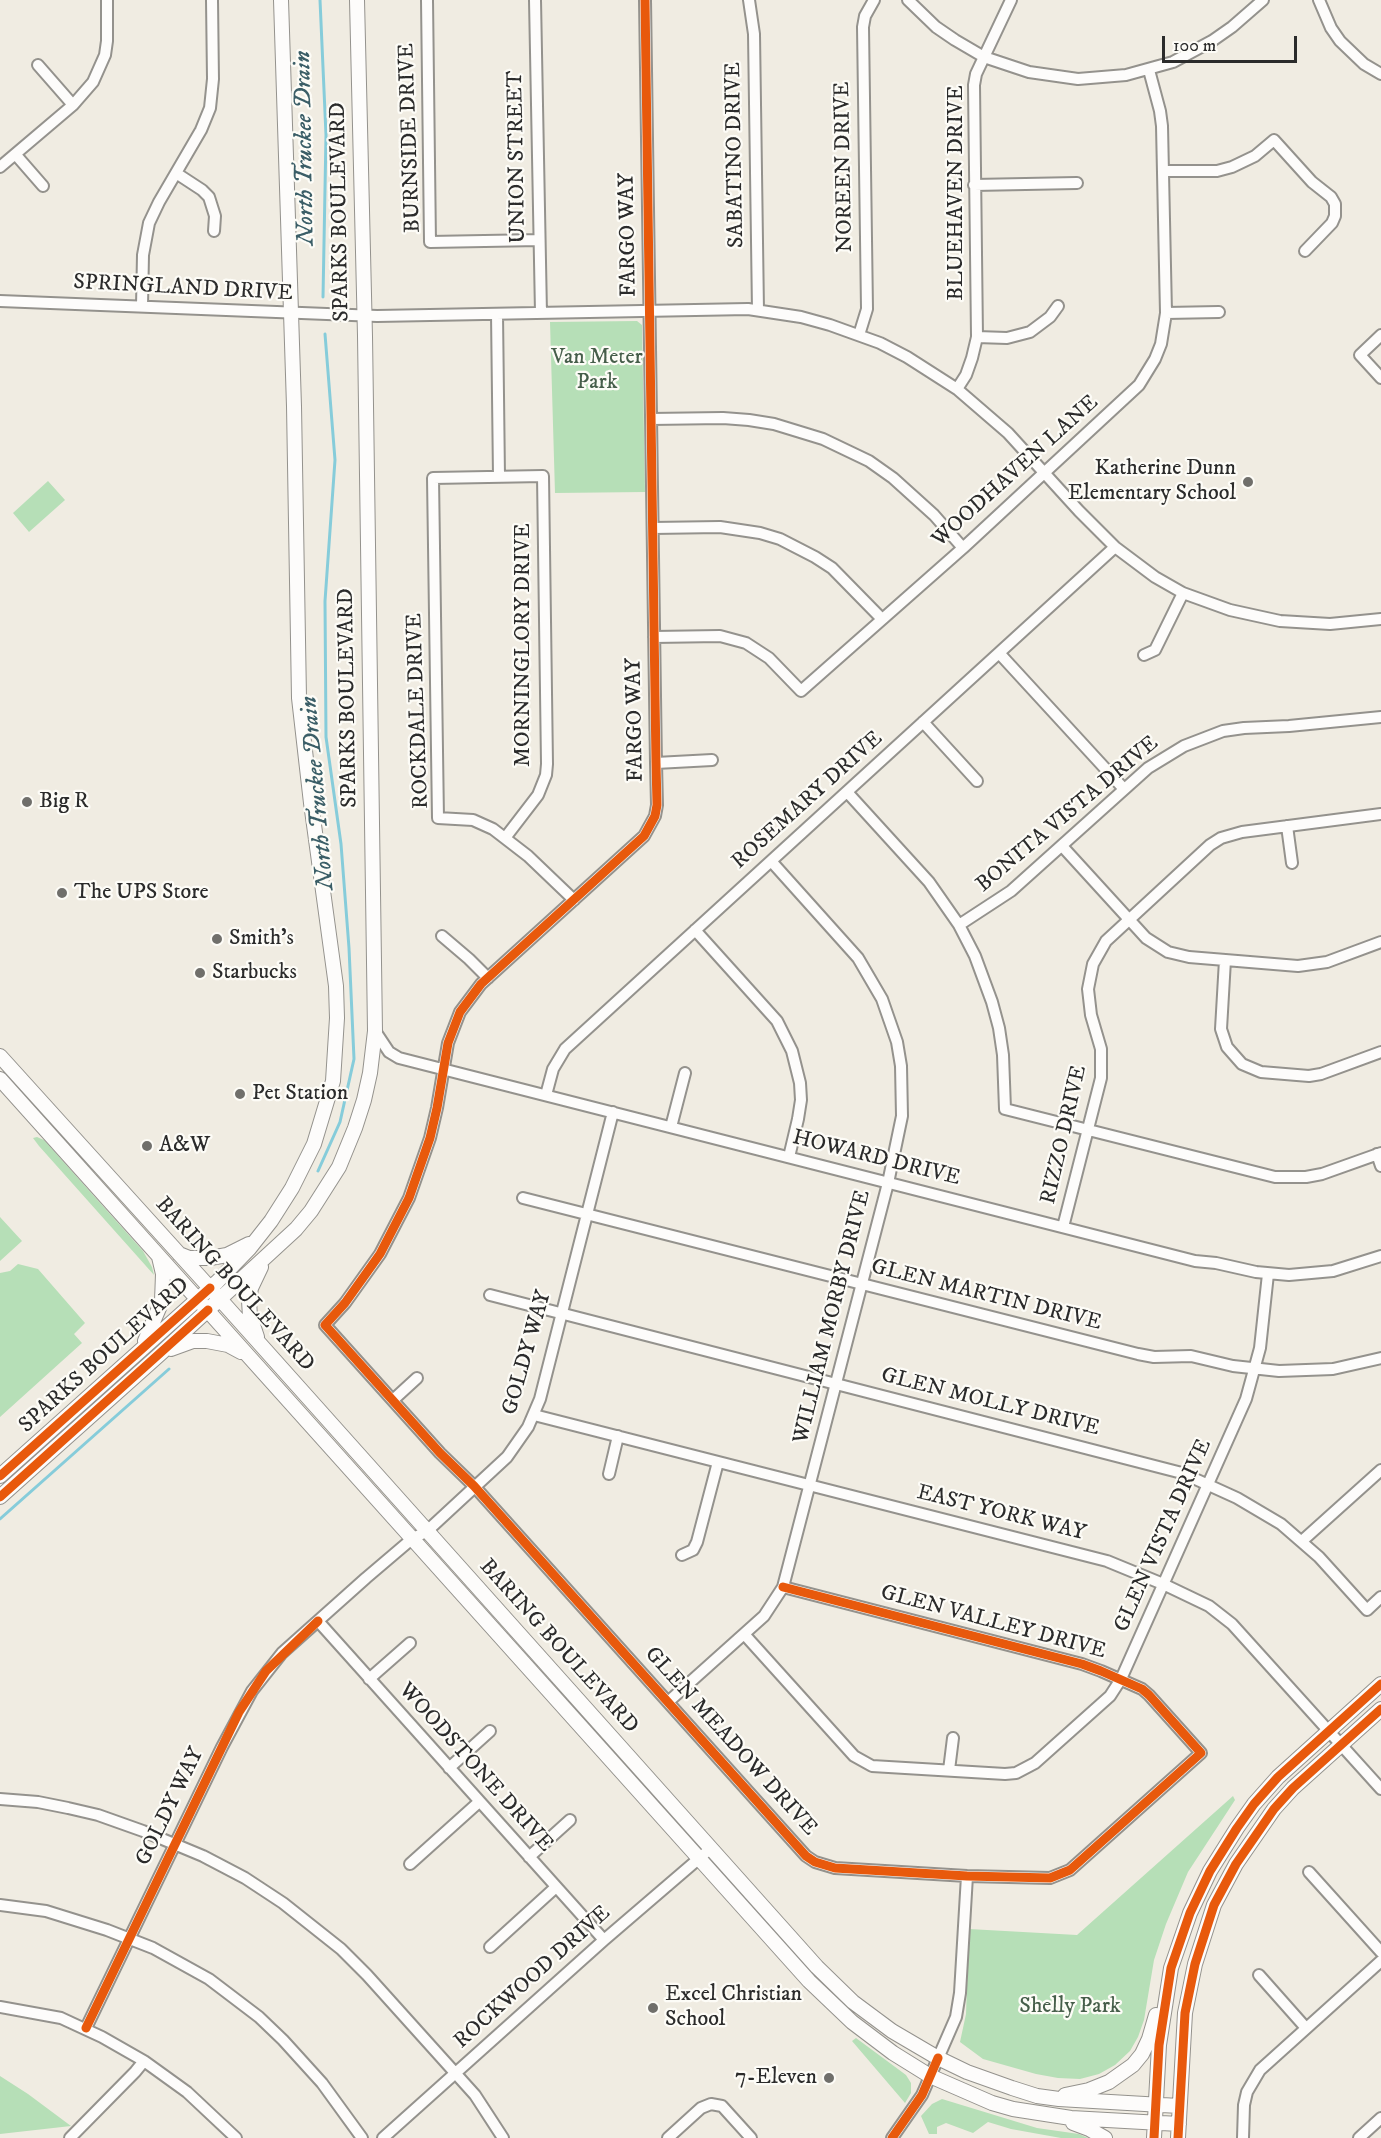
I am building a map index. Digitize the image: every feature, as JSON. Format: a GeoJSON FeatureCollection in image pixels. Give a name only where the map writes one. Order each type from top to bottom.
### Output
{"type":"FeatureCollection","features":[{"type":"Feature","properties":{"kind":"main road","name":"SPARKS BOULEVARD"},"geometry":{"type":"LineString","coordinates":[[0,1476],[210,1288],[258,1238],[292,1188],[314,1144],[333,1081],[337,1018],[336,986],[312,814],[299,698],[291,313],[281,0]]}},
{"type":"Feature","properties":{"kind":"main road","name":"SPARKS BOULEVARD"},"geometry":{"type":"LineString","coordinates":[[0,1497],[296,1229],[311,1211],[339,1167],[364,1100],[375,1031],[357,0]]}},
{"type":"Feature","properties":{"kind":"main road","name":"BARING BOULEVARD"},"geometry":{"type":"LineString","coordinates":[[0,1056],[426,1532],[705,1853],[809,1981],[839,2011],[865,2033],[930,2076],[992,2103],[1044,2115],[1155,2122],[1178,2131]]}},
{"type":"Feature","properties":{"kind":"main road","name":"BARING BOULEVARD"},"geometry":{"type":"LineString","coordinates":[[0,1079],[413,1538],[705,1853],[853,2002],[892,2031],[938,2058],[988,2080],[1048,2097],[1179,2106]]}},
{"type":"Feature","properties":{"kind":"main road"},"geometry":{"type":"LineString","coordinates":[[179,1254],[196,1259],[227,1255],[242,1249],[258,1238]]}},
{"type":"Feature","properties":{"kind":"main road"},"geometry":{"type":"LineString","coordinates":[[141,1350],[162,1301],[163,1274],[158,1255]]}},
{"type":"Feature","properties":{"kind":"main road"},"geometry":{"type":"LineString","coordinates":[[263,1349],[253,1328],[249,1301],[255,1277],[266,1258]]}},
{"type":"Feature","properties":{"kind":"main road"},"geometry":{"type":"LineString","coordinates":[[160,1354],[193,1341],[207,1341],[228,1345],[253,1360]]}},
{"type":"Feature","properties":{"kind":"main road"},"geometry":{"type":"LineString","coordinates":[[1048,2097],[1069,2095],[1102,2085],[1120,2075],[1142,2054],[1190,1913],[1219,1854],[1254,1804],[1278,1777],[1381,1684]]}},
{"type":"Feature","properties":{"kind":"main road"},"geometry":{"type":"LineString","coordinates":[[1178,2131],[1185,2013],[1195,1964],[1215,1905],[1236,1864],[1274,1809],[1293,1788],[1381,1709]]}},
{"type":"Feature","properties":{"kind":"main road"},"geometry":{"type":"LineString","coordinates":[[1154,2138],[1159,2045],[1171,1968]]}},
{"type":"Feature","properties":{"kind":"main road"},"geometry":{"type":"LineString","coordinates":[[1044,2115],[1089,2129],[1106,2138]]}},
{"type":"Feature","properties":{"kind":"street"},"geometry":{"type":"LineString","coordinates":[[0,167],[73,105],[93,82],[105,55],[107,0]]}},
{"type":"Feature","properties":{"kind":"street"},"geometry":{"type":"LineString","coordinates":[[141,306],[145,238],[152,215],[203,125],[210,108],[213,79],[212,0]]}},
{"type":"Feature","properties":{"kind":"street","name":"BURNSIDE DRIVE"},"geometry":{"type":"LineString","coordinates":[[427,0],[430,242],[539,240]]}},
{"type":"Feature","properties":{"kind":"street","name":"UNION STREET"},"geometry":{"type":"LineString","coordinates":[[535,0],[541,313]]}},
{"type":"Feature","properties":{"kind":"street","name":"FARGO WAY"},"geometry":{"type":"LineString","coordinates":[[325,1325],[345,1303],[380,1254],[409,1198],[430,1138],[448,1043],[460,1012],[469,998],[488,978],[644,836],[650,827],[657,805],[645,0]]}},
{"type":"Feature","properties":{"kind":"street","name":"SABATINO DRIVE"},"geometry":{"type":"LineString","coordinates":[[749,0],[754,34],[758,310]]}},
{"type":"Feature","properties":{"kind":"street","name":"NOREEN DRIVE"},"geometry":{"type":"LineString","coordinates":[[860,335],[867,309],[863,27],[865,16],[874,0]]}},
{"type":"Feature","properties":{"kind":"street"},"geometry":{"type":"LineString","coordinates":[[908,0],[936,27],[984,57],[1021,70],[1054,77],[1103,78],[1149,70],[1180,58],[1212,41],[1263,0]]}},
{"type":"Feature","properties":{"kind":"street","name":"BLUEHAVEN DRIVE"},"geometry":{"type":"LineString","coordinates":[[957,388],[966,375],[976,337],[974,85],[984,57],[1011,0]]}},
{"type":"Feature","properties":{"kind":"street"},"geometry":{"type":"LineString","coordinates":[[1319,0],[1331,28],[1340,41],[1364,64],[1381,74]]}},
{"type":"Feature","properties":{"kind":"street"},"geometry":{"type":"LineString","coordinates":[[38,65],[73,105]]}},
{"type":"Feature","properties":{"kind":"street","name":"WOODHAVEN LANE"},"geometry":{"type":"LineString","coordinates":[[654,637],[720,636],[746,643],[769,658],[801,691],[1045,474],[1139,385],[1155,359],[1161,344],[1166,313],[1160,111],[1149,70]]}},
{"type":"Feature","properties":{"kind":"street"},"geometry":{"type":"LineString","coordinates":[[1163,171],[1217,171],[1232,168],[1255,156],[1274,140],[1311,180],[1331,197],[1336,210],[1332,223],[1305,251]]}},
{"type":"Feature","properties":{"kind":"street"},"geometry":{"type":"LineString","coordinates":[[16,155],[43,186]]}},
{"type":"Feature","properties":{"kind":"street"},"geometry":{"type":"LineString","coordinates":[[176,173],[209,197],[216,220],[214,231]]}},
{"type":"Feature","properties":{"kind":"street"},"geometry":{"type":"LineString","coordinates":[[974,185],[1077,183]]}},
{"type":"Feature","properties":{"kind":"street","name":"SPRINGLAND DRIVE"},"geometry":{"type":"LineString","coordinates":[[0,301],[364,315],[758,310],[801,317],[860,335],[907,357],[957,388],[1008,433],[1114,547],[1183,593],[1230,610],[1280,621],[1330,624],[1381,619]]}},
{"type":"Feature","properties":{"kind":"street"},"geometry":{"type":"LineString","coordinates":[[976,337],[1007,338],[1030,332],[1050,317],[1058,306]]}},
{"type":"Feature","properties":{"kind":"street"},"geometry":{"type":"LineString","coordinates":[[1166,313],[1219,312]]}},
{"type":"Feature","properties":{"kind":"street"},"geometry":{"type":"LineString","coordinates":[[497,314],[500,477]]}},
{"type":"Feature","properties":{"kind":"street"},"geometry":{"type":"LineString","coordinates":[[1381,335],[1360,355],[1381,378]]}},
{"type":"Feature","properties":{"kind":"street"},"geometry":{"type":"LineString","coordinates":[[651,419],[749,420],[774,424],[823,439],[869,461],[893,478],[934,515],[963,548]]}},
{"type":"Feature","properties":{"kind":"street","name":"MORNINGLORY DRIVE"},"geometry":{"type":"LineString","coordinates":[[500,477],[543,476],[547,764],[546,775],[538,795],[505,838]]}},
{"type":"Feature","properties":{"kind":"street","name":"ROCKDALE DRIVE"},"geometry":{"type":"LineString","coordinates":[[500,477],[433,478],[438,818],[473,820],[484,824],[549,874],[574,900]]}},
{"type":"Feature","properties":{"kind":"street"},"geometry":{"type":"LineString","coordinates":[[653,528],[720,527],[760,533],[780,539],[832,568],[881,618]]}},
{"type":"Feature","properties":{"kind":"street","name":"ROSEMARY DRIVE"},"geometry":{"type":"LineString","coordinates":[[546,1095],[553,1069],[565,1049],[1114,547]]}},
{"type":"Feature","properties":{"kind":"street"},"geometry":{"type":"LineString","coordinates":[[1144,655],[1155,650],[1183,593]]}},
{"type":"Feature","properties":{"kind":"street"},"geometry":{"type":"LineString","coordinates":[[999,653],[1124,789]]}},
{"type":"Feature","properties":{"kind":"street","name":"BONITA VISTA DRIVE"},"geometry":{"type":"LineString","coordinates":[[959,925],[1011,891],[1124,789],[1165,756],[1184,746],[1224,731],[1244,728],[1381,717]]}},
{"type":"Feature","properties":{"kind":"street"},"geometry":{"type":"LineString","coordinates":[[923,722],[977,782]]}},
{"type":"Feature","properties":{"kind":"street"},"geometry":{"type":"LineString","coordinates":[[656,763],[712,760]]}},
{"type":"Feature","properties":{"kind":"street"},"geometry":{"type":"LineString","coordinates":[[847,792],[929,882],[959,925],[975,956],[992,1002],[1003,1055],[1005,1109],[1275,1177],[1299,1178],[1322,1174],[1379,1154],[1381,1166]]}},
{"type":"Feature","properties":{"kind":"street","name":"RIZZO DRIVE"},"geometry":{"type":"LineString","coordinates":[[1063,1227],[1101,1078],[1100,1042],[1088,1002],[1089,976],[1098,952],[1106,941],[1210,845],[1221,838],[1242,832],[1381,814]]}},
{"type":"Feature","properties":{"kind":"street"},"geometry":{"type":"LineString","coordinates":[[1287,826],[1292,863]]}},
{"type":"Feature","properties":{"kind":"street"},"geometry":{"type":"LineString","coordinates":[[1062,846],[1146,938],[1168,952],[1189,957],[1298,966],[1313,965],[1381,942]]}},
{"type":"Feature","properties":{"kind":"street","name":"WILLIAM MORBY DRIVE"},"geometry":{"type":"LineString","coordinates":[[668,1702],[764,1616],[783,1587],[898,1141],[903,1091],[901,1066],[890,1019],[871,977],[858,958],[771,861]]}},
{"type":"Feature","properties":{"kind":"street"},"geometry":{"type":"LineString","coordinates":[[695,930],[772,1015],[786,1036],[800,1083],[801,1100],[789,1157]]}},
{"type":"Feature","properties":{"kind":"street"},"geometry":{"type":"LineString","coordinates":[[442,936],[488,978]]}},
{"type":"Feature","properties":{"kind":"street"},"geometry":{"type":"LineString","coordinates":[[1225,960],[1221,1029],[1227,1047],[1242,1064],[1261,1072],[1309,1076],[1321,1074],[1381,1052]]}},
{"type":"Feature","properties":{"kind":"street","name":"HOWARD DRIVE"},"geometry":{"type":"LineString","coordinates":[[375,1031],[389,1052],[399,1058],[1195,1261],[1268,1274],[1300,1275],[1333,1271],[1381,1256]]}},
{"type":"Feature","properties":{"kind":"street"},"geometry":{"type":"LineString","coordinates":[[672,1127],[685,1073]]}},
{"type":"Feature","properties":{"kind":"street","name":"GOLDY WAY"},"geometry":{"type":"LineString","coordinates":[[86,2028],[239,1712],[252,1691],[282,1653],[413,1538],[426,1532],[507,1456],[534,1415],[613,1112]]}},
{"type":"Feature","properties":{"kind":"street","name":"GLEN MARTIN DRIVE"},"geometry":{"type":"LineString","coordinates":[[523,1198],[1137,1354],[1154,1357],[1191,1356],[1255,1370],[1308,1371],[1333,1369],[1381,1358]]}},
{"type":"Feature","properties":{"kind":"street","name":"GLEN VISTA DRIVE"},"geometry":{"type":"LineString","coordinates":[[744,1634],[854,1756],[872,1766],[1005,1774],[1035,1763],[1110,1696],[1121,1679],[1246,1399],[1255,1370],[1268,1274]]}},
{"type":"Feature","properties":{"kind":"street","name":"GLEN MOLLY DRIVE"},"geometry":{"type":"LineString","coordinates":[[490,1295],[1168,1469],[1208,1484],[1258,1509],[1302,1541],[1367,1610],[1381,1597]]}},
{"type":"Feature","properties":{"kind":"street","name":"GLEN MEADOW DRIVE"},"geometry":{"type":"LineString","coordinates":[[325,1325],[440,1453],[474,1486],[806,1856],[814,1862],[835,1868],[967,1876],[1038,1879],[1060,1875],[1070,1870],[1201,1753]]}},
{"type":"Feature","properties":{"kind":"street"},"geometry":{"type":"LineString","coordinates":[[393,1400],[417,1378]]}},
{"type":"Feature","properties":{"kind":"street","name":"EAST YORK WAY"},"geometry":{"type":"LineString","coordinates":[[534,1415],[1107,1561],[1163,1584],[1209,1606],[1232,1624],[1381,1789]]}},
{"type":"Feature","properties":{"kind":"street"},"geometry":{"type":"LineString","coordinates":[[609,1474],[618,1436]]}},
{"type":"Feature","properties":{"kind":"street"},"geometry":{"type":"LineString","coordinates":[[682,1555],[693,1551],[697,1542],[718,1462]]}},
{"type":"Feature","properties":{"kind":"street"},"geometry":{"type":"LineString","coordinates":[[1302,1541],[1381,1470]]}},
{"type":"Feature","properties":{"kind":"street","name":"GLEN VALLEY DRIVE"},"geometry":{"type":"LineString","coordinates":[[783,1587],[1082,1664],[1121,1679],[1149,1695],[1201,1753]]}},
{"type":"Feature","properties":{"kind":"street","name":"WOODSTONE DRIVE"},"geometry":{"type":"LineString","coordinates":[[318,1621],[604,1940]]}},
{"type":"Feature","properties":{"kind":"street"},"geometry":{"type":"LineString","coordinates":[[369,1679],[410,1642]]}},
{"type":"Feature","properties":{"kind":"street"},"geometry":{"type":"LineString","coordinates":[[449,1768],[490,1731]]}},
{"type":"Feature","properties":{"kind":"street"},"geometry":{"type":"LineString","coordinates":[[949,1770],[953,1738]]}},
{"type":"Feature","properties":{"kind":"street"},"geometry":{"type":"LineString","coordinates":[[0,1799],[68,1808],[98,1815],[175,1843],[257,1886],[312,1924],[367,1975],[456,2073],[489,2113],[503,2138]]}},
{"type":"Feature","properties":{"kind":"street"},"geometry":{"type":"LineString","coordinates":[[410,1864],[479,1802]]}},
{"type":"Feature","properties":{"kind":"street"},"geometry":{"type":"LineString","coordinates":[[529,1857],[570,1820]]}},
{"type":"Feature","properties":{"kind":"street","name":"ROCKWOOD DRIVE"},"geometry":{"type":"LineString","coordinates":[[383,2138],[705,1853]]}},
{"type":"Feature","properties":{"kind":"street"},"geometry":{"type":"LineString","coordinates":[[1309,1872],[1381,1952]]}},
{"type":"Feature","properties":{"kind":"street"},"geometry":{"type":"LineString","coordinates":[[892,2138],[922,2095],[954,2026],[958,2008],[967,1876]]}},
{"type":"Feature","properties":{"kind":"street"},"geometry":{"type":"LineString","coordinates":[[490,1947],[556,1887]]}},
{"type":"Feature","properties":{"kind":"street"},"geometry":{"type":"LineString","coordinates":[[0,1905],[46,1911],[70,1917],[153,1948],[200,1974],[259,2017],[310,2069],[362,2138]]}},
{"type":"Feature","properties":{"kind":"street"},"geometry":{"type":"LineString","coordinates":[[1243,2138],[1244,2105],[1252,2080],[1265,2064],[1381,1961]]}},
{"type":"Feature","properties":{"kind":"street"},"geometry":{"type":"LineString","coordinates":[[1259,1975],[1306,2028]]}},
{"type":"Feature","properties":{"kind":"street"},"geometry":{"type":"LineString","coordinates":[[0,2007],[61,2018],[86,2028],[144,2061],[187,2091],[236,2138]]}},
{"type":"Feature","properties":{"kind":"street"},"geometry":{"type":"LineString","coordinates":[[70,2138],[144,2061]]}},
{"type":"Feature","properties":{"kind":"street"},"geometry":{"type":"LineString","coordinates":[[668,2138],[701,2108],[711,2103],[722,2106],[751,2138]]}},
{"type":"Feature","properties":{"kind":"street"},"geometry":{"type":"LineString","coordinates":[[1359,2138],[1381,2118]]}},
{"type":"Feature","properties":{"kind":"green space","name":"Van Meter Park"},"geometry":{"type":"Polygon","coordinates":[[[637,321],[642,325],[645,492],[555,493],[550,322],[637,321]]]}},
{"type":"Feature","properties":{"kind":"green space"},"geometry":{"type":"Polygon","coordinates":[[[48,481],[65,500],[29,532],[13,513],[48,481]]]}},
{"type":"Feature","properties":{"kind":"green space"},"geometry":{"type":"Polygon","coordinates":[[[33,1138],[44,1140],[143,1251],[154,1275],[39,1146],[33,1138]]]}},
{"type":"Feature","properties":{"kind":"green space"},"geometry":{"type":"Polygon","coordinates":[[[0,1217],[22,1241],[0,1261],[0,1217]]]}},
{"type":"Feature","properties":{"kind":"green space"},"geometry":{"type":"Polygon","coordinates":[[[18,1264],[38,1269],[85,1323],[74,1334],[82,1343],[0,1417],[0,1273],[10,1271],[18,1264]]]}},
{"type":"Feature","properties":{"kind":"green space","name":"Shelly Park"},"geometry":{"type":"Polygon","coordinates":[[[1233,1796],[1235,1800],[1188,1872],[1154,1960],[1144,2020],[1138,2037],[1130,2051],[1115,2065],[1099,2074],[1080,2079],[1058,2078],[983,2059],[960,2042],[966,2014],[969,1929],[1077,1935],[1233,1796]]]}},
{"type":"Feature","properties":{"kind":"green space"},"geometry":{"type":"Polygon","coordinates":[[[856,2038],[906,2075],[911,2083],[911,2093],[905,2103],[852,2041],[856,2038]]]}},
{"type":"Feature","properties":{"kind":"green space"},"geometry":{"type":"Polygon","coordinates":[[[0,2076],[28,2094],[71,2126],[0,2134],[0,2076]]]}},
{"type":"Feature","properties":{"kind":"green space"},"geometry":{"type":"Polygon","coordinates":[[[942,2099],[1037,2128],[1079,2134],[1088,2138],[1061,2138],[1011,2129],[988,2122],[973,2133],[946,2123],[937,2127],[937,2134],[929,2134],[921,2116],[932,2104],[942,2099]]]}},
{"type":"Feature","properties":{"kind":"waterway","name":"North Truckee Drain"},"geometry":{"type":"LineString","coordinates":[[320,0],[326,135],[323,297]]}},
{"type":"Feature","properties":{"kind":"waterway","name":"North Truckee Drain"},"geometry":{"type":"LineString","coordinates":[[318,1171],[340,1122],[354,1059],[341,844],[326,737],[325,601],[335,460],[325,334]]}},
{"type":"Feature","properties":{"kind":"waterway"},"geometry":{"type":"LineString","coordinates":[[0,1519],[169,1369]]}},
{"type":"Feature","properties":{"kind":"cycle path"},"geometry":{"type":"LineString","coordinates":[[645,0],[657,805],[655,816],[644,836],[481,984],[460,1012],[448,1043],[430,1138],[409,1198],[380,1254],[345,1303],[325,1325],[440,1453],[474,1486],[806,1856],[815,1862],[835,1868],[967,1876],[1050,1878],[1070,1870],[1201,1753],[1142,1689],[1101,1671],[1082,1664],[783,1587]]}},
{"type":"Feature","properties":{"kind":"cycle path"},"geometry":{"type":"LineString","coordinates":[[0,1476],[210,1288]]}},
{"type":"Feature","properties":{"kind":"cycle path"},"geometry":{"type":"LineString","coordinates":[[0,1497],[208,1310]]}},
{"type":"Feature","properties":{"kind":"cycle path"},"geometry":{"type":"LineString","coordinates":[[86,2028],[239,1712],[266,1671],[318,1621]]}},
{"type":"Feature","properties":{"kind":"cycle path"},"geometry":{"type":"LineString","coordinates":[[1154,2138],[1159,2045],[1171,1968],[1190,1913],[1210,1871],[1254,1804],[1278,1777],[1381,1684]]}},
{"type":"Feature","properties":{"kind":"cycle path"},"geometry":{"type":"LineString","coordinates":[[1178,2138],[1185,2013],[1195,1964],[1214,1905],[1236,1864],[1274,1809],[1293,1788],[1381,1709]]}},
{"type":"Feature","properties":{"kind":"cycle path"},"geometry":{"type":"LineString","coordinates":[[892,2138],[922,2095],[938,2058]]}},
{"type":"Feature","properties":{"kind":"place","name":"Katherine Dunn Elementary School"},"geometry":{"type":"Point","coordinates":[1248,482]}},
{"type":"Feature","properties":{"kind":"place","name":"Big R"},"geometry":{"type":"Point","coordinates":[27,802]}},
{"type":"Feature","properties":{"kind":"place","name":"The UPS Store"},"geometry":{"type":"Point","coordinates":[62,893]}},
{"type":"Feature","properties":{"kind":"place","name":"Smith's"},"geometry":{"type":"Point","coordinates":[217,939]}},
{"type":"Feature","properties":{"kind":"place","name":"Starbucks"},"geometry":{"type":"Point","coordinates":[200,973]}},
{"type":"Feature","properties":{"kind":"place","name":"Pet Station"},"geometry":{"type":"Point","coordinates":[240,1094]}},
{"type":"Feature","properties":{"kind":"place","name":"A&W"},"geometry":{"type":"Point","coordinates":[147,1146]}},
{"type":"Feature","properties":{"kind":"place","name":"Excel Christian School"},"geometry":{"type":"Point","coordinates":[653,2008]}},
{"type":"Feature","properties":{"kind":"place","name":"7-Eleven"},"geometry":{"type":"Point","coordinates":[829,2078]}}]}
